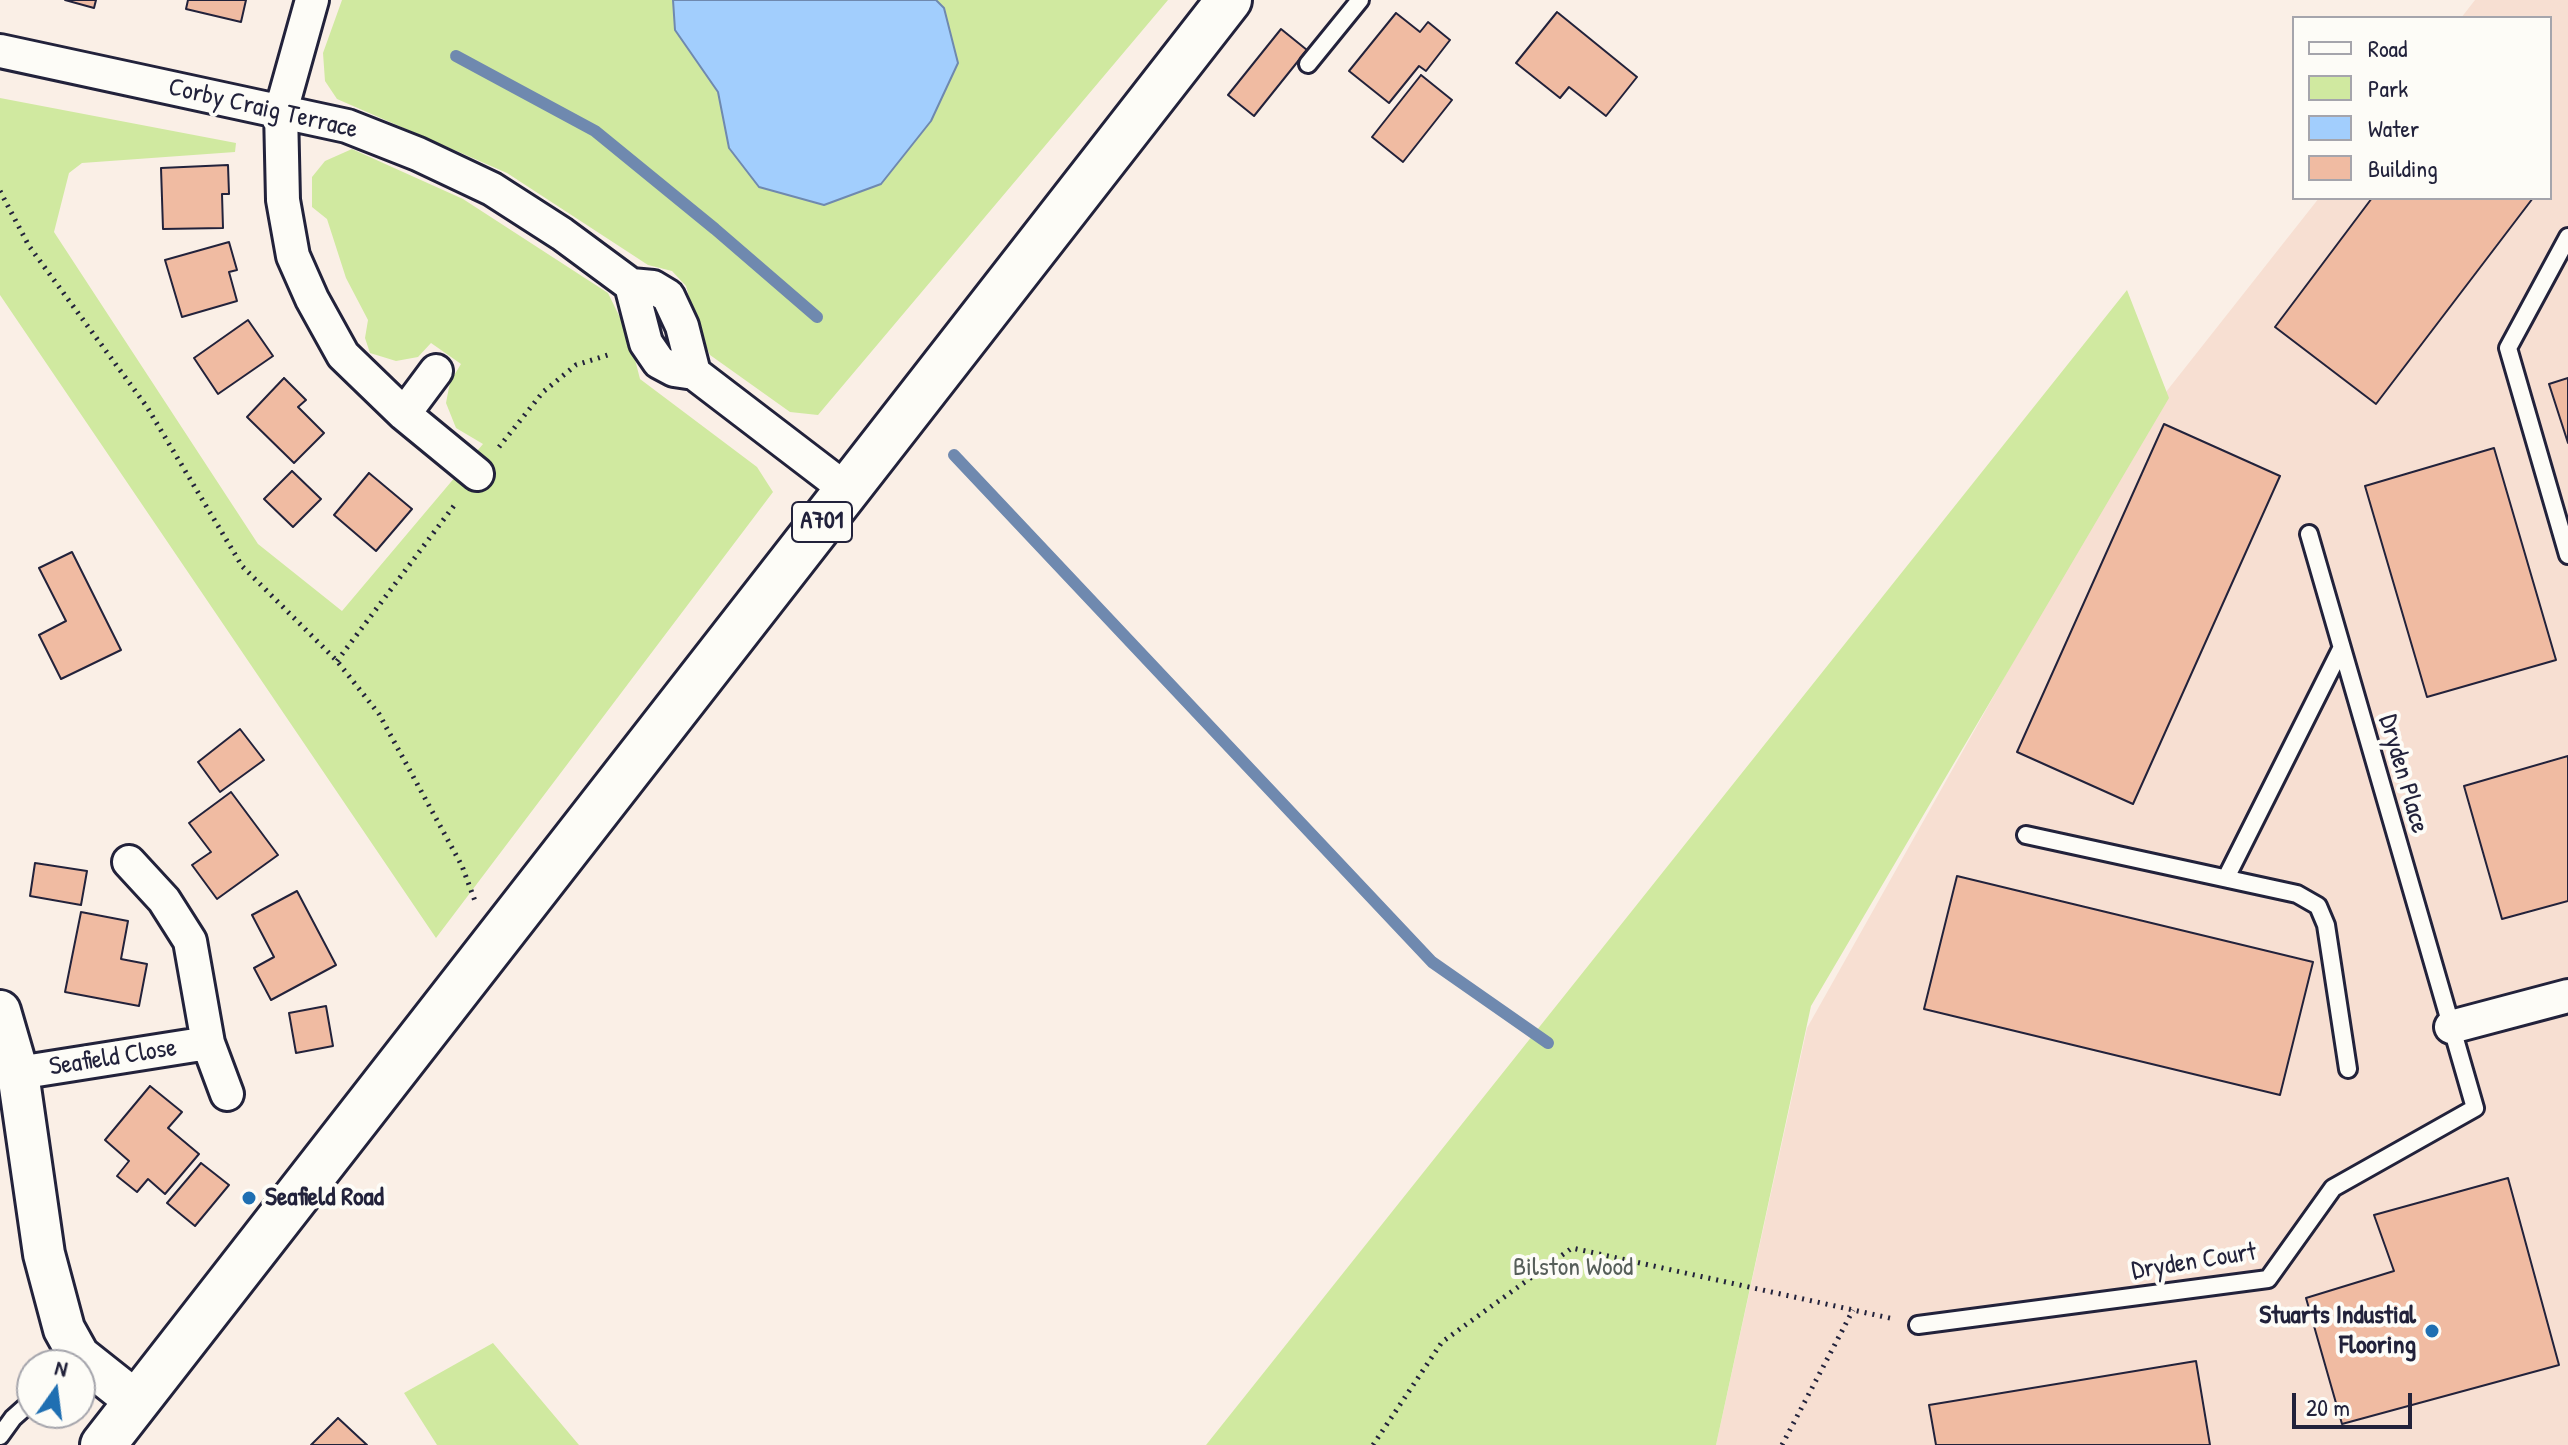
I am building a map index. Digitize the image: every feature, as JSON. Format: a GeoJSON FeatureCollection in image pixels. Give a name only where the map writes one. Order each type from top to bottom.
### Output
{"type":"FeatureCollection","features":[{"type":"Feature","properties":{"kind":"main road","name":"A701"},"geometry":{"type":"LineString","coordinates":[[103,1445],[1229,0]]}},
{"type":"Feature","properties":{"kind":"street"},"geometry":{"type":"LineString","coordinates":[[312,0],[281,111],[283,200],[293,256],[312,299],[343,355],[404,414],[477,474]]}},
{"type":"Feature","properties":{"kind":"street","name":"Corby Craig Terrace"},"geometry":{"type":"LineString","coordinates":[[0,51],[347,126],[418,154],[492,189],[562,234],[631,285],[653,287],[668,296],[682,326],[694,373],[847,490]]}},
{"type":"Feature","properties":{"kind":"street"},"geometry":{"type":"LineString","coordinates":[[404,414],[436,371]]}},
{"type":"Feature","properties":{"kind":"street","name":"Seafield Close"},"geometry":{"type":"LineString","coordinates":[[129,862],[164,900],[190,941],[208,1043],[227,1094]]}},
{"type":"Feature","properties":{"kind":"street"},"geometry":{"type":"LineString","coordinates":[[2451,1027],[2568,996]]}},
{"type":"Feature","properties":{"kind":"street"},"geometry":{"type":"LineString","coordinates":[[0,1011],[18,1073],[44,1254],[70,1349]]}},
{"type":"Feature","properties":{"kind":"street","name":"Seafield Close"},"geometry":{"type":"LineString","coordinates":[[18,1073],[208,1043]]}},
{"type":"Feature","properties":{"kind":"street"},"geometry":{"type":"LineString","coordinates":[[96,1375],[137,1402]]}},
{"type":"Feature","properties":{"kind":"lane"},"geometry":{"type":"LineString","coordinates":[[1308,64],[1360,0]]}},
{"type":"Feature","properties":{"kind":"lane"},"geometry":{"type":"LineString","coordinates":[[2568,237],[2508,348],[2565,536],[2568,555]]}},
{"type":"Feature","properties":{"kind":"lane","name":"Dryden Place"},"geometry":{"type":"LineString","coordinates":[[2309,534],[2451,1027]]}},
{"type":"Feature","properties":{"kind":"lane"},"geometry":{"type":"LineString","coordinates":[[2226,878],[2341,649]]}},
{"type":"Feature","properties":{"kind":"lane"},"geometry":{"type":"LineString","coordinates":[[2026,835],[2297,894],[2318,906],[2326,925],[2348,1069]]}},
{"type":"Feature","properties":{"kind":"lane","name":"Dryden Court"},"geometry":{"type":"LineString","coordinates":[[1918,1325],[2268,1279],[2333,1188],[2475,1108],[2451,1027]]}},
{"type":"Feature","properties":{"kind":"lane"},"geometry":{"type":"LineString","coordinates":[[0,1436],[16,1415]]}},
{"type":"Feature","properties":{"kind":"path"},"geometry":{"type":"LineString","coordinates":[[0,191],[29,246],[147,407],[242,566],[337,661],[379,714],[462,866],[493,947]]}},
{"type":"Feature","properties":{"kind":"path"},"geometry":{"type":"LineString","coordinates":[[1373,1445],[1442,1342],[1572,1248],[1918,1325]]}},
{"type":"Feature","properties":{"kind":"path"},"geometry":{"type":"LineString","coordinates":[[1782,1445],[1853,1310]]}},
{"type":"Feature","properties":{"kind":"shaded area"},"geometry":{"type":"Polygon","coordinates":[[[2475,0],[2568,0],[2568,1445],[1716,1445],[1807,1028],[2162,397],[2317,200],[2552,200],[2552,16],[2463,16],[2475,0]]]}},
{"type":"Feature","properties":{"kind":"green space"},"geometry":{"type":"Polygon","coordinates":[[[342,0],[1168,0],[818,415],[790,412],[710,355],[686,286],[672,271],[648,265],[507,173],[337,99],[325,81],[323,53],[342,0]]]}},
{"type":"Feature","properties":{"kind":"green space"},"geometry":{"type":"Polygon","coordinates":[[[0,98],[236,143],[235,152],[82,163],[69,173],[54,232],[258,544],[342,611],[483,444],[456,428],[446,403],[450,382],[461,364],[431,343],[418,357],[396,361],[370,353],[365,338],[368,320],[346,278],[327,219],[312,207],[312,177],[325,161],[352,149],[463,199],[608,293],[629,336],[640,379],[757,467],[773,492],[436,938],[0,295],[0,98]]]}},
{"type":"Feature","properties":{"kind":"green space","name":"Bilston Wood"},"geometry":{"type":"Polygon","coordinates":[[[2127,290],[2169,398],[1811,1006],[1716,1445],[1206,1445],[2127,290]]]}},
{"type":"Feature","properties":{"kind":"green space"},"geometry":{"type":"Polygon","coordinates":[[[493,1343],[579,1445],[437,1445],[404,1393],[493,1343]]]}},
{"type":"Feature","properties":{"kind":"water"},"geometry":{"type":"Polygon","coordinates":[[[673,0],[936,0],[944,8],[958,63],[931,121],[881,184],[824,205],[759,187],[729,148],[718,92],[675,30],[673,0]]]}},
{"type":"Feature","properties":{"kind":"building"},"geometry":{"type":"Polygon","coordinates":[[[65,0],[96,0],[94,8],[65,0]]]}},
{"type":"Feature","properties":{"kind":"building"},"geometry":{"type":"Polygon","coordinates":[[[188,0],[246,0],[241,22],[186,9],[188,0]]]}},
{"type":"Feature","properties":{"kind":"building"},"geometry":{"type":"Polygon","coordinates":[[[1557,12],[1637,77],[1606,116],[1569,87],[1560,98],[1516,63],[1557,12]]]}},
{"type":"Feature","properties":{"kind":"building"},"geometry":{"type":"Polygon","coordinates":[[[1396,13],[1420,32],[1428,22],[1450,40],[1426,71],[1419,66],[1389,103],[1349,71],[1396,13]]]}},
{"type":"Feature","properties":{"kind":"building"},"geometry":{"type":"Polygon","coordinates":[[[1281,29],[1307,50],[1254,116],[1228,95],[1281,29]]]}},
{"type":"Feature","properties":{"kind":"building"},"geometry":{"type":"Polygon","coordinates":[[[1421,75],[1452,100],[1403,162],[1372,137],[1421,75]]]}},
{"type":"Feature","properties":{"kind":"building"},"geometry":{"type":"Polygon","coordinates":[[[228,165],[229,194],[222,194],[223,228],[163,229],[161,168],[228,165]]]}},
{"type":"Feature","properties":{"kind":"building"},"geometry":{"type":"Polygon","coordinates":[[[2370,200],[2531,200],[2376,404],[2275,327],[2370,200]]]}},
{"type":"Feature","properties":{"kind":"building"},"geometry":{"type":"Polygon","coordinates":[[[229,242],[237,270],[229,272],[237,301],[182,317],[165,260],[229,242]]]}},
{"type":"Feature","properties":{"kind":"building"},"geometry":{"type":"Polygon","coordinates":[[[248,320],[273,356],[218,394],[194,358],[248,320]]]}},
{"type":"Feature","properties":{"kind":"building"},"geometry":{"type":"Polygon","coordinates":[[[284,378],[306,400],[298,407],[324,433],[294,463],[247,417],[284,378]]]}},
{"type":"Feature","properties":{"kind":"building"},"geometry":{"type":"Polygon","coordinates":[[[2568,378],[2568,443],[2549,384],[2568,378]]]}},
{"type":"Feature","properties":{"kind":"building"},"geometry":{"type":"Polygon","coordinates":[[[2164,424],[2280,476],[2133,804],[2017,752],[2164,424]]]}},
{"type":"Feature","properties":{"kind":"building"},"geometry":{"type":"Polygon","coordinates":[[[2494,448],[2556,660],[2427,697],[2365,486],[2494,448]]]}},
{"type":"Feature","properties":{"kind":"building"},"geometry":{"type":"Polygon","coordinates":[[[292,471],[321,499],[293,527],[264,499],[292,471]]]}},
{"type":"Feature","properties":{"kind":"building"},"geometry":{"type":"Polygon","coordinates":[[[369,473],[412,509],[376,551],[334,515],[369,473]]]}},
{"type":"Feature","properties":{"kind":"building"},"geometry":{"type":"Polygon","coordinates":[[[72,552],[121,650],[61,679],[39,635],[66,621],[39,568],[72,552]]]}},
{"type":"Feature","properties":{"kind":"building"},"geometry":{"type":"Polygon","coordinates":[[[240,729],[264,760],[220,792],[198,762],[240,729]]]}},
{"type":"Feature","properties":{"kind":"building"},"geometry":{"type":"Polygon","coordinates":[[[2568,756],[2568,901],[2502,919],[2464,786],[2568,756]]]}},
{"type":"Feature","properties":{"kind":"building"},"geometry":{"type":"Polygon","coordinates":[[[231,792],[278,855],[217,899],[192,865],[211,852],[189,823],[231,792]]]}},
{"type":"Feature","properties":{"kind":"building"},"geometry":{"type":"Polygon","coordinates":[[[35,863],[87,871],[81,905],[30,896],[35,863]]]}},
{"type":"Feature","properties":{"kind":"building"},"geometry":{"type":"Polygon","coordinates":[[[1957,876],[2313,962],[2280,1095],[1924,1009],[1957,876]]]}},
{"type":"Feature","properties":{"kind":"building"},"geometry":{"type":"Polygon","coordinates":[[[297,891],[336,965],[271,1000],[254,968],[274,957],[252,915],[297,891]]]}},
{"type":"Feature","properties":{"kind":"building"},"geometry":{"type":"Polygon","coordinates":[[[81,912],[128,921],[121,959],[147,964],[139,1006],[65,992],[81,912]]]}},
{"type":"Feature","properties":{"kind":"building"},"geometry":{"type":"Polygon","coordinates":[[[326,1006],[333,1046],[296,1053],[289,1013],[326,1006]]]}},
{"type":"Feature","properties":{"kind":"building"},"geometry":{"type":"Polygon","coordinates":[[[150,1086],[182,1112],[168,1128],[199,1154],[165,1194],[148,1179],[137,1192],[117,1176],[129,1161],[105,1140],[150,1086]]]}},
{"type":"Feature","properties":{"kind":"building"},"geometry":{"type":"Polygon","coordinates":[[[201,1163],[229,1185],[195,1226],[167,1203],[201,1163]]]}},
{"type":"Feature","properties":{"kind":"building","name":"Stuarts Industial Flooring"},"geometry":{"type":"Polygon","coordinates":[[[2508,1178],[2559,1365],[2342,1424],[2306,1298],[2394,1271],[2374,1215],[2508,1178]]]}},
{"type":"Feature","properties":{"kind":"building"},"geometry":{"type":"Polygon","coordinates":[[[2196,1361],[2210,1445],[1936,1445],[1929,1405],[2196,1361]]]}},
{"type":"Feature","properties":{"kind":"building"},"geometry":{"type":"Polygon","coordinates":[[[338,1418],[367,1445],[311,1445],[338,1418]]]}},
{"type":"Feature","properties":{"kind":"waterway"},"geometry":{"type":"LineString","coordinates":[[456,56],[595,131],[817,317]]}},
{"type":"Feature","properties":{"kind":"waterway"},"geometry":{"type":"LineString","coordinates":[[954,455],[1432,962],[1548,1043]]}},
{"type":"Feature","properties":{"kind":"place","name":"Seafield Road"},"geometry":{"type":"Point","coordinates":[249,1198]}},
{"type":"Feature","properties":{"kind":"place","name":"Stuarts Industial Flooring"},"geometry":{"type":"Point","coordinates":[2432,1331]}}]}
